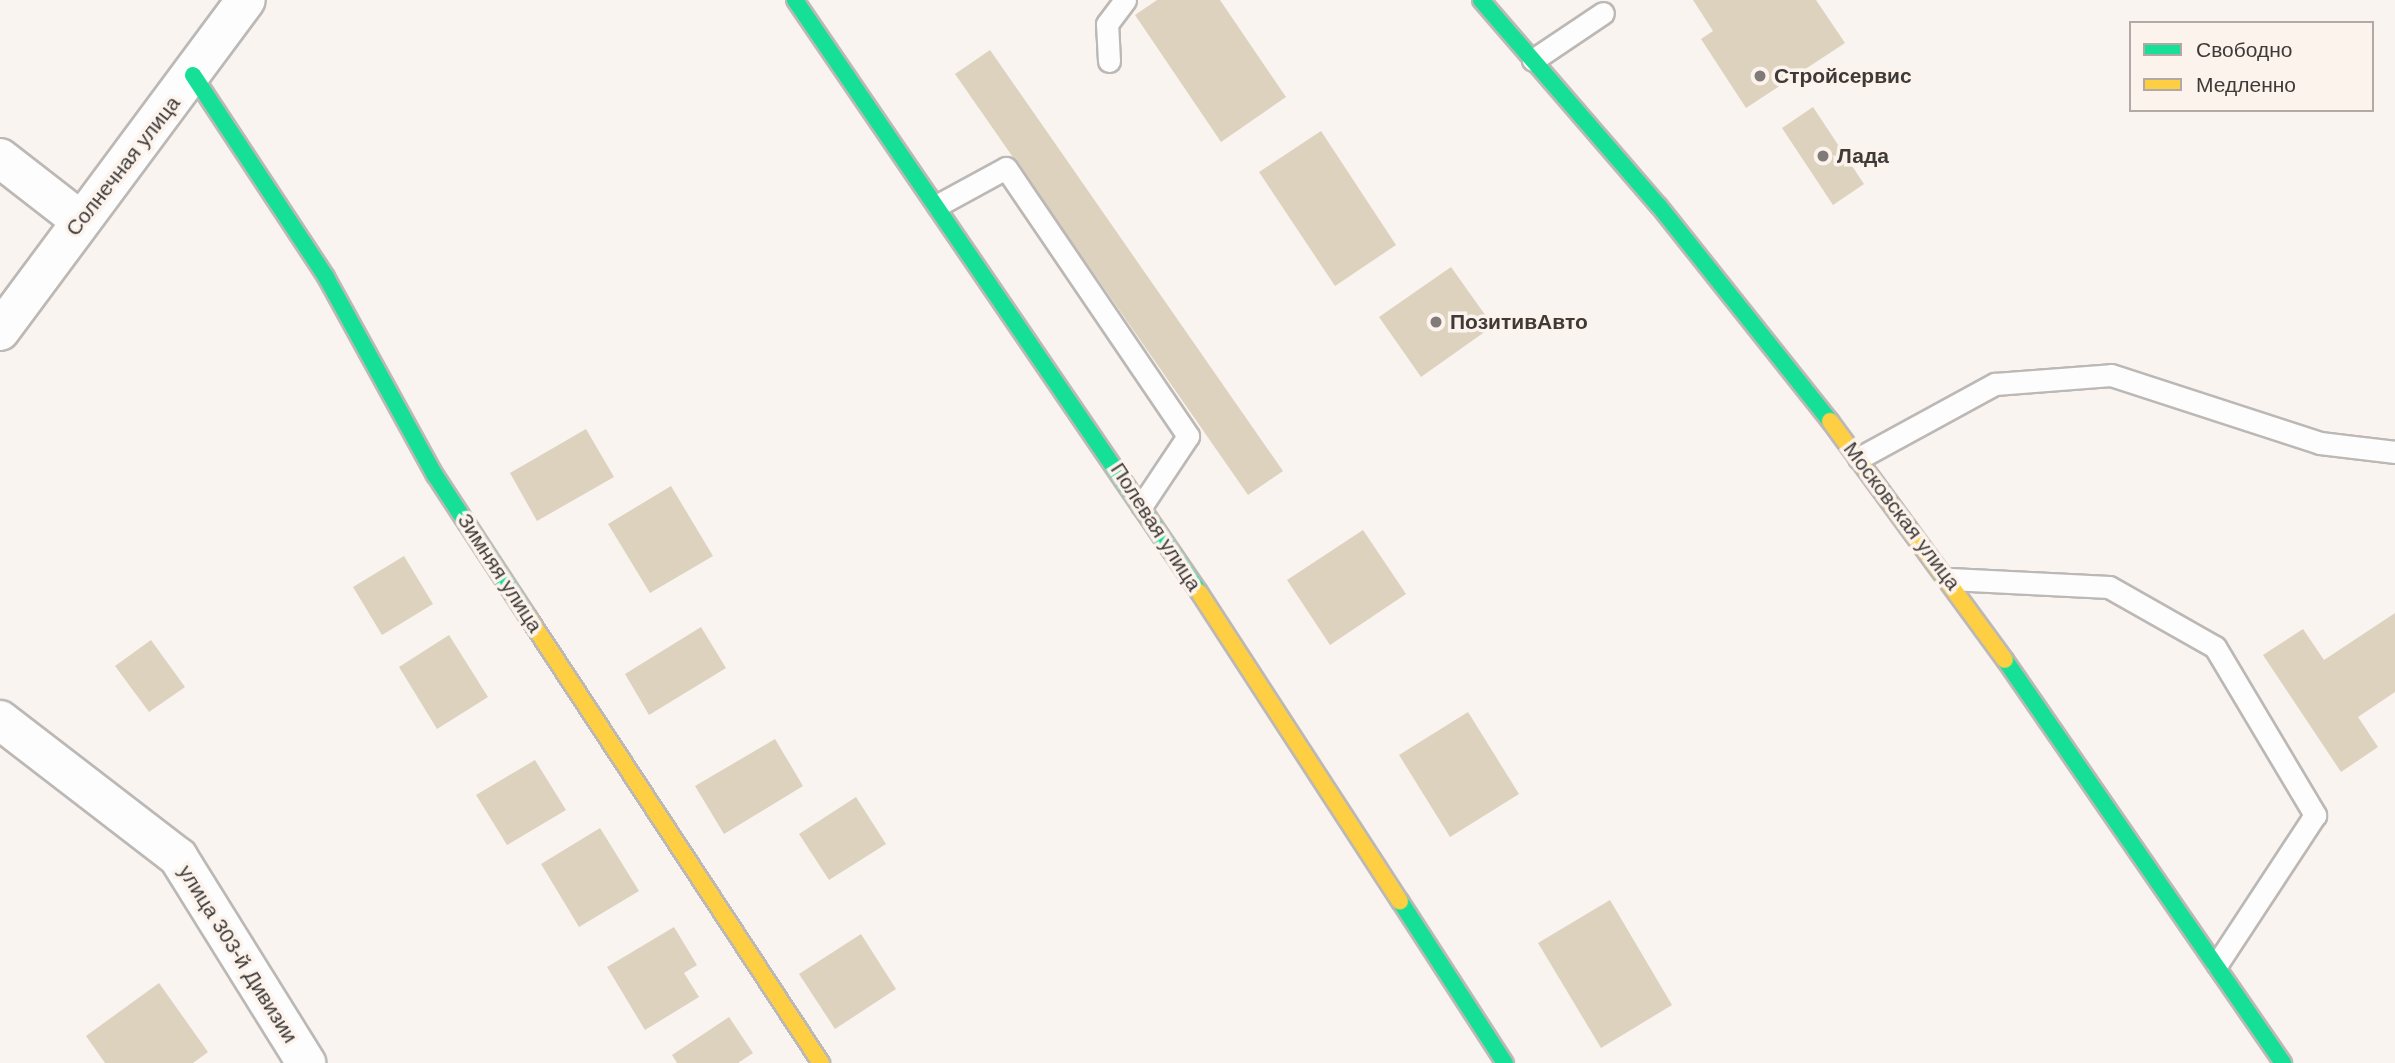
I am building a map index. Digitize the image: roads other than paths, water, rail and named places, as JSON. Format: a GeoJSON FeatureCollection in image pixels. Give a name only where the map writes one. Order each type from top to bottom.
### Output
{"type":"FeatureCollection","features":[{"type":"Feature","properties":{"kind":"street","name":"Солнечная улица"},"geometry":{"type":"LineString","coordinates":[[0,331],[80,220],[193,75],[246,0]]}},
{"type":"Feature","properties":{"kind":"street","name":"Полевая улица"},"geometry":{"type":"LineString","coordinates":[[795,0],[1142,505],[1505,1063]]}},
{"type":"Feature","properties":{"kind":"street","name":"Московская улица"},"geometry":{"type":"LineString","coordinates":[[1481,0],[1659,206],[1859,458],[1950,579],[2283,1063]]}},
{"type":"Feature","properties":{"kind":"street","name":"Зимняя улица"},"geometry":{"type":"LineString","coordinates":[[193,75],[326,277],[435,475],[821,1063]]}},
{"type":"Feature","properties":{"kind":"street"},"geometry":{"type":"LineString","coordinates":[[0,158],[80,220]]}},
{"type":"Feature","properties":{"kind":"street","name":"улица 303-й Дивизии"},"geometry":{"type":"LineString","coordinates":[[0,720],[178,857],[306,1063]]}},
{"type":"Feature","properties":{"kind":"lane"},"geometry":{"type":"LineString","coordinates":[[1109,61],[1107,24],[1125,0]]}},
{"type":"Feature","properties":{"kind":"lane"},"geometry":{"type":"LineString","coordinates":[[1533,60],[1603,13]]}},
{"type":"Feature","properties":{"kind":"lane"},"geometry":{"type":"LineString","coordinates":[[938,205],[1006,168],[1188,436],[1142,505]]}},
{"type":"Feature","properties":{"kind":"lane"},"geometry":{"type":"LineString","coordinates":[[1859,458],[1996,384],[2111,375],[2320,443],[2395,452]]}},
{"type":"Feature","properties":{"kind":"lane"},"geometry":{"type":"LineString","coordinates":[[1950,579],[2109,587],[2215,647],[2315,815],[2217,964]]}},
{"type":"Feature","properties":{"kind":"place","name":"Стройсервис"},"geometry":{"type":"Point","coordinates":[1760,76]}},
{"type":"Feature","properties":{"kind":"place","name":"Лада"},"geometry":{"type":"Point","coordinates":[1823,156]}},
{"type":"Feature","properties":{"kind":"place","name":"ПозитивАвто"},"geometry":{"type":"Point","coordinates":[1436,322]}}]}
